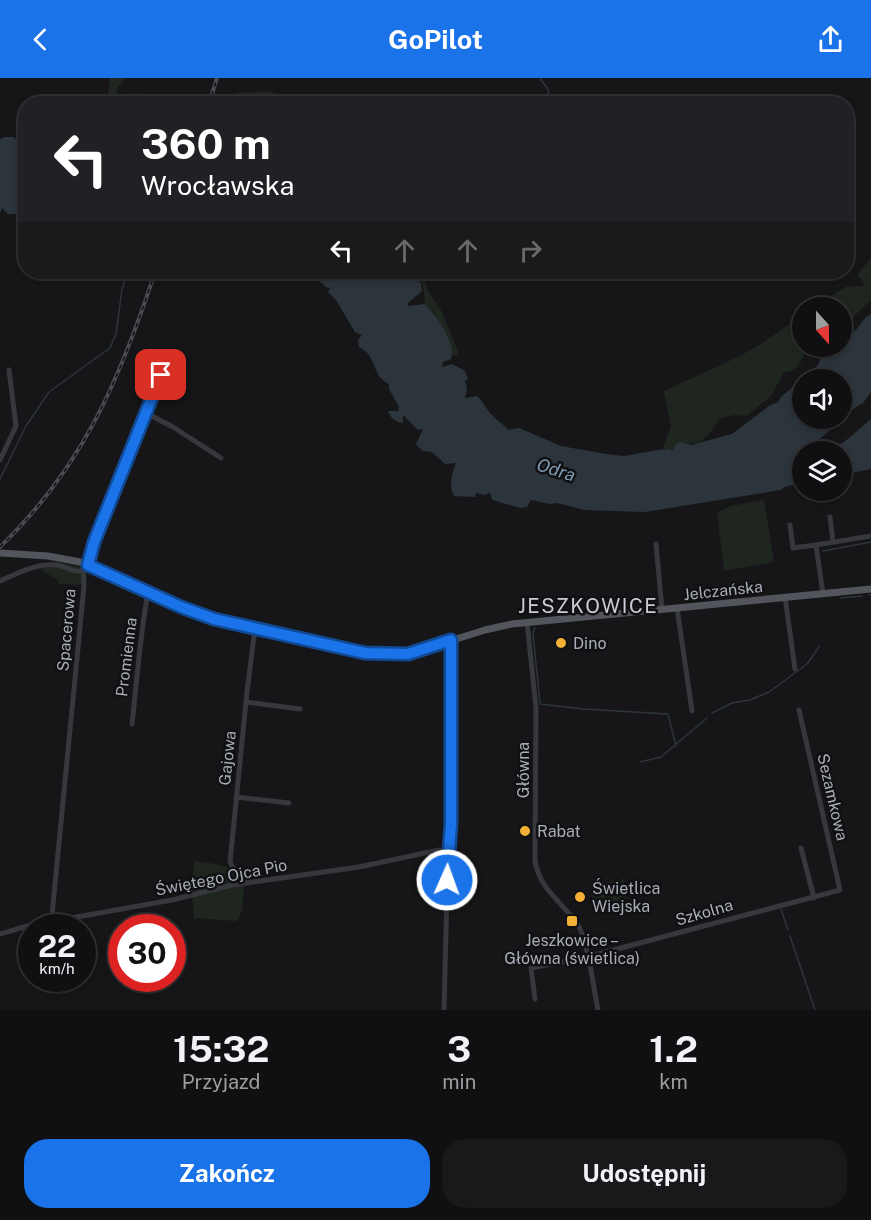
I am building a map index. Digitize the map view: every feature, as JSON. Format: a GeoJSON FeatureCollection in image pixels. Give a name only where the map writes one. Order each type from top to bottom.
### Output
{"type":"FeatureCollection","features":[{"type":"Feature","properties":{"kind":"main road","name":"Jelczańska"},"geometry":{"type":"LineString","coordinates":[[0,553],[58,557],[214,619],[365,653],[408,654],[492,628],[527,622],[871,590]]}},
{"type":"Feature","properties":{"kind":"street"},"geometry":{"type":"LineString","coordinates":[[0,460],[16,426],[9,370]]}},
{"type":"Feature","properties":{"kind":"street","name":"Spacerowa"},"geometry":{"type":"LineString","coordinates":[[52,914],[85,566],[161,375]]}},
{"type":"Feature","properties":{"kind":"street"},"geometry":{"type":"LineString","coordinates":[[146,413],[173,427],[221,458]]}},
{"type":"Feature","properties":{"kind":"street"},"geometry":{"type":"LineString","coordinates":[[830,517],[833,542]]}},
{"type":"Feature","properties":{"kind":"street"},"geometry":{"type":"LineString","coordinates":[[790,525],[793,548],[871,536]]}},
{"type":"Feature","properties":{"kind":"street"},"geometry":{"type":"LineString","coordinates":[[656,544],[662,609]]}},
{"type":"Feature","properties":{"kind":"street"},"geometry":{"type":"LineString","coordinates":[[816,545],[824,594]]}},
{"type":"Feature","properties":{"kind":"street"},"geometry":{"type":"LineString","coordinates":[[0,581],[36,566],[63,566],[75,572],[85,566]]}},
{"type":"Feature","properties":{"kind":"street","name":"Promienna"},"geometry":{"type":"LineString","coordinates":[[132,724],[141,654],[141,633],[148,592]]}},
{"type":"Feature","properties":{"kind":"street"},"geometry":{"type":"LineString","coordinates":[[785,597],[795,669]]}},
{"type":"Feature","properties":{"kind":"street"},"geometry":{"type":"LineString","coordinates":[[677,608],[692,711]]}},
{"type":"Feature","properties":{"kind":"street","name":"Główna"},"geometry":{"type":"LineString","coordinates":[[527,622],[536,708],[535,861],[537,872],[546,888],[579,927],[598,1010]]}},
{"type":"Feature","properties":{"kind":"street","name":"Gajowa"},"geometry":{"type":"LineString","coordinates":[[249,883],[242,872],[233,868],[230,862],[255,628]]}},
{"type":"Feature","properties":{"kind":"street"},"geometry":{"type":"LineString","coordinates":[[444,1010],[448,851],[451,824],[451,640]]}},
{"type":"Feature","properties":{"kind":"street"},"geometry":{"type":"LineString","coordinates":[[246,702],[300,709]]}},
{"type":"Feature","properties":{"kind":"street","name":"Sezamkowa"},"geometry":{"type":"LineString","coordinates":[[799,710],[840,890]]}},
{"type":"Feature","properties":{"kind":"street"},"geometry":{"type":"LineString","coordinates":[[236,797],[289,802]]}},
{"type":"Feature","properties":{"kind":"street"},"geometry":{"type":"LineString","coordinates":[[801,848],[814,898]]}},
{"type":"Feature","properties":{"kind":"street","name":"Świętego Ojca Pio"},"geometry":{"type":"LineString","coordinates":[[94,914],[249,883],[359,867],[439,850],[448,851]]}},
{"type":"Feature","properties":{"kind":"street","name":"Szkolna"},"geometry":{"type":"LineString","coordinates":[[535,999],[531,968],[587,957],[840,890]]}},
{"type":"Feature","properties":{"kind":"street","name":"Świętego Ojca Pio"},"geometry":{"type":"LineString","coordinates":[[0,934],[18,929]]}},
{"type":"Feature","properties":{"kind":"shaded area"},"geometry":{"type":"Polygon","coordinates":[[[110,78],[126,78],[117,88],[117,96],[108,96],[110,78]]]}},
{"type":"Feature","properties":{"kind":"shaded area"},"geometry":{"type":"Polygon","coordinates":[[[267,91],[289,96],[233,96],[235,93],[267,91]]]}},
{"type":"Feature","properties":{"kind":"shaded area"},"geometry":{"type":"Polygon","coordinates":[[[134,93],[145,96],[130,96],[134,93]]]}},
{"type":"Feature","properties":{"kind":"shaded area"},"geometry":{"type":"Polygon","coordinates":[[[871,258],[871,300],[852,318],[852,297],[830,297],[846,287],[863,286],[864,283],[857,275],[871,258]]]}},
{"type":"Feature","properties":{"kind":"shaded area"},"geometry":{"type":"Polygon","coordinates":[[[420,279],[424,279],[428,291],[442,312],[459,353],[457,356],[453,355],[448,336],[434,313],[425,304],[420,279]]]}},
{"type":"Feature","properties":{"kind":"shaded area"},"geometry":{"type":"Polygon","coordinates":[[[792,322],[792,357],[803,357],[794,369],[784,372],[771,396],[747,416],[735,415],[720,418],[712,431],[700,442],[685,444],[673,451],[664,449],[671,427],[664,392],[764,342],[792,322]]]}},
{"type":"Feature","properties":{"kind":"shaded area"},"geometry":{"type":"Polygon","coordinates":[[[764,500],[774,562],[724,571],[717,512],[731,506],[764,500]]]}},
{"type":"Feature","properties":{"kind":"shaded area"},"geometry":{"type":"Polygon","coordinates":[[[59,563],[92,569],[111,581],[87,572],[86,585],[59,584],[57,580],[40,569],[59,563]]]}},
{"type":"Feature","properties":{"kind":"shaded area"},"geometry":{"type":"Polygon","coordinates":[[[194,861],[230,868],[242,876],[244,881],[243,905],[236,921],[194,918],[192,895],[194,861]]]}},
{"type":"Feature","properties":{"kind":"shaded area"},"geometry":{"type":"Polygon","coordinates":[[[624,879],[627,899],[593,905],[590,885],[624,879]]]}},
{"type":"Feature","properties":{"kind":"water"},"geometry":{"type":"Polygon","coordinates":[[[14,137],[18,142],[18,214],[8,214],[2,208],[0,213],[0,139],[14,137]]]}},
{"type":"Feature","properties":{"kind":"water","name":"Odra"},"geometry":{"type":"Polygon","coordinates":[[[317,279],[418,279],[422,291],[408,303],[408,306],[425,304],[435,315],[448,337],[452,352],[451,359],[443,362],[442,367],[452,364],[465,371],[468,379],[465,381],[467,389],[465,398],[477,396],[508,430],[519,428],[561,446],[624,456],[657,450],[673,451],[676,444],[680,442],[691,445],[732,434],[769,406],[778,402],[792,388],[792,429],[831,429],[818,441],[792,441],[792,485],[781,490],[645,512],[585,510],[531,500],[527,507],[521,508],[492,500],[490,492],[485,495],[476,493],[475,497],[454,496],[451,484],[456,463],[445,464],[432,452],[422,451],[416,444],[423,429],[418,430],[403,415],[403,423],[390,416],[388,411],[398,411],[399,407],[389,389],[389,384],[378,375],[371,358],[359,347],[358,340],[362,335],[355,332],[336,300],[328,292],[330,288],[317,279]]]}},
{"type":"Feature","properties":{"kind":"water"},"geometry":{"type":"Polygon","coordinates":[[[871,314],[871,392],[863,403],[852,410],[852,369],[814,369],[822,357],[852,357],[852,333],[871,314]]]}},
{"type":"Feature","properties":{"kind":"water"},"geometry":{"type":"Polygon","coordinates":[[[871,419],[871,469],[852,473],[852,441],[845,441],[871,419]]]}},
{"type":"Feature","properties":{"kind":"waterway"},"geometry":{"type":"LineString","coordinates":[[540,78],[549,91],[547,96]]}},
{"type":"Feature","properties":{"kind":"waterway"},"geometry":{"type":"LineString","coordinates":[[0,479],[26,426],[49,392],[110,348],[116,334],[126,279]]}},
{"type":"Feature","properties":{"kind":"waterway"},"geometry":{"type":"LineString","coordinates":[[823,551],[871,542]]}},
{"type":"Feature","properties":{"kind":"waterway"},"geometry":{"type":"LineString","coordinates":[[840,598],[862,596]]}},
{"type":"Feature","properties":{"kind":"waterway"},"geometry":{"type":"LineString","coordinates":[[535,628],[533,633],[540,704],[668,714],[676,746]]}},
{"type":"Feature","properties":{"kind":"waterway"},"geometry":{"type":"LineString","coordinates":[[712,713],[732,703],[750,700],[769,692],[807,664],[819,647]]}},
{"type":"Feature","properties":{"kind":"waterway"},"geometry":{"type":"LineString","coordinates":[[640,762],[661,757],[707,718]]}},
{"type":"Feature","properties":{"kind":"waterway"},"geometry":{"type":"LineString","coordinates":[[781,909],[788,930]]}},
{"type":"Feature","properties":{"kind":"waterway"},"geometry":{"type":"LineString","coordinates":[[790,936],[815,1010]]}},
{"type":"Feature","properties":{"kind":"railway"},"geometry":{"type":"LineString","coordinates":[[211,96],[217,78]]}},
{"type":"Feature","properties":{"kind":"railway"},"geometry":{"type":"LineString","coordinates":[[0,547],[29,517],[54,485],[96,420],[128,349],[153,279]]}},
{"type":"Feature","properties":{"kind":"place","name":"Dino"},"geometry":{"type":"Point","coordinates":[561,643]}},
{"type":"Feature","properties":{"kind":"place","name":"Rabat"},"geometry":{"type":"Point","coordinates":[525,831]}},
{"type":"Feature","properties":{"kind":"place","name":"Świetlica Wiejska"},"geometry":{"type":"Point","coordinates":[580,897]}},
{"type":"Feature","properties":{"kind":"place","name":"Jeszkowice – Główna (świetlica)"},"geometry":{"type":"Point","coordinates":[572,921]}},
{"type":"Feature","properties":{"kind":"district","name":"JESZKOWICE"},"geometry":{"type":"Point","coordinates":[588,606]}},
{"type":"Feature","properties":{"kind":"route"},"geometry":{"type":"LineString","coordinates":[[161,375],[94,542],[88,565],[181,607],[214,619],[365,653],[408,654],[451,640],[451,824],[447,880]]}}]}
